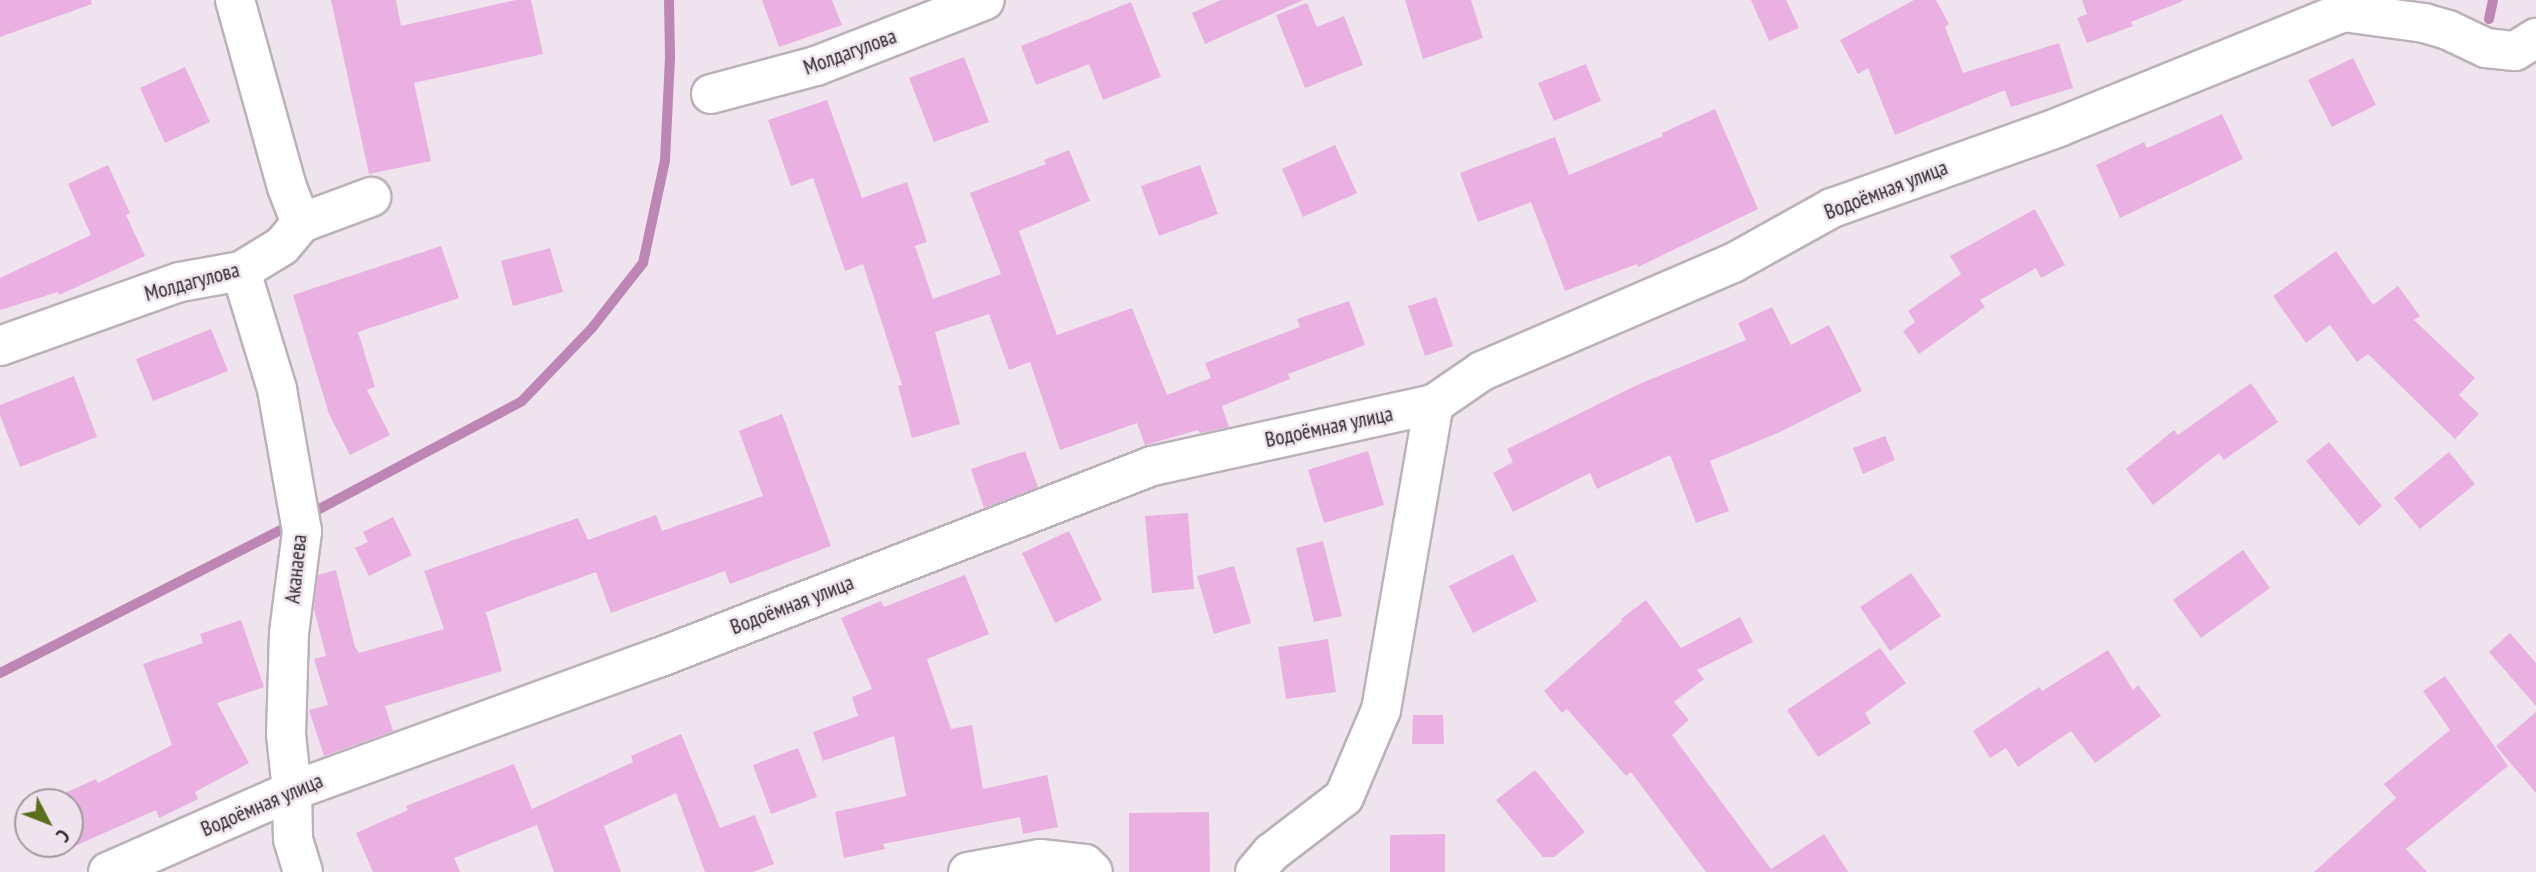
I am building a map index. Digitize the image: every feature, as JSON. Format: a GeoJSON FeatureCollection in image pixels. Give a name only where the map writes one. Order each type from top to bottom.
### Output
{"type":"FeatureCollection","features":[{"type":"Feature","properties":{"kind":"street"},"geometry":{"type":"LineString","coordinates":[[235,0],[287,187],[301,223]]}},
{"type":"Feature","properties":{"kind":"street","name":"Молдагулова"},"geometry":{"type":"LineString","coordinates":[[711,93],[816,66],[985,0]]}},
{"type":"Feature","properties":{"kind":"street","name":"Водоёмная улица"},"geometry":{"type":"LineString","coordinates":[[108,872],[292,790],[658,658],[1152,466],[1434,404],[1482,371],[1733,263],[1832,208],[2059,127],[2343,12],[2424,23],[2486,48],[2515,51],[2536,38]]}},
{"type":"Feature","properties":{"kind":"street","name":"Молдагулова"},"geometry":{"type":"LineString","coordinates":[[0,346],[180,282],[241,271],[282,246],[301,223],[371,197]]}},
{"type":"Feature","properties":{"kind":"street","name":"Аканаева"},"geometry":{"type":"LineString","coordinates":[[241,271],[277,389],[300,514],[289,646],[286,734],[292,790],[293,839],[303,872]]}},
{"type":"Feature","properties":{"kind":"street"},"geometry":{"type":"LineString","coordinates":[[1255,872],[1271,853],[1344,797],[1381,710],[1434,404]]}},
{"type":"Feature","properties":{"kind":"street"},"geometry":{"type":"LineString","coordinates":[[968,872],[1040,859],[1085,864],[1093,872]]}},
{"type":"Feature","properties":{"kind":"building"},"geometry":{"type":"Polygon","coordinates":[[[0,0],[91,0],[92,4],[0,37],[0,0]]]}},
{"type":"Feature","properties":{"kind":"building"},"geometry":{"type":"Polygon","coordinates":[[[331,0],[396,0],[401,26],[516,0],[531,0],[543,54],[414,83],[431,161],[369,174],[331,0]]]}},
{"type":"Feature","properties":{"kind":"building"},"geometry":{"type":"Polygon","coordinates":[[[762,0],[832,0],[842,25],[779,47],[762,0]]]}},
{"type":"Feature","properties":{"kind":"building"},"geometry":{"type":"Polygon","coordinates":[[[1221,0],[1303,0],[1205,44],[1192,13],[1221,0]]]}},
{"type":"Feature","properties":{"kind":"building"},"geometry":{"type":"Polygon","coordinates":[[[1405,0],[1471,0],[1483,38],[1423,59],[1405,0]]]}},
{"type":"Feature","properties":{"kind":"building"},"geometry":{"type":"Polygon","coordinates":[[[1751,0],[1786,0],[1799,28],[1769,41],[1751,0]]]}},
{"type":"Feature","properties":{"kind":"building"},"geometry":{"type":"Polygon","coordinates":[[[1914,0],[1936,0],[1949,24],[1945,27],[1963,73],[2059,43],[2073,88],[2011,107],[2005,90],[1895,135],[1868,68],[1858,74],[1840,40],[1914,0]]]}},
{"type":"Feature","properties":{"kind":"building"},"geometry":{"type":"Polygon","coordinates":[[[2082,0],[2183,1],[2131,22],[2133,26],[2087,43],[2077,18],[2087,14],[2082,0]]]}},
{"type":"Feature","properties":{"kind":"building"},"geometry":{"type":"Polygon","coordinates":[[[1131,2],[1161,77],[1103,100],[1089,64],[1036,85],[1021,46],[1131,2]]]}},
{"type":"Feature","properties":{"kind":"building"},"geometry":{"type":"Polygon","coordinates":[[[1307,3],[1317,27],[1344,16],[1363,65],[1305,88],[1276,15],[1307,3]]]}},
{"type":"Feature","properties":{"kind":"building"},"geometry":{"type":"Polygon","coordinates":[[[964,57],[989,122],[934,142],[909,78],[964,57]]]}},
{"type":"Feature","properties":{"kind":"building"},"geometry":{"type":"Polygon","coordinates":[[[2353,58],[2376,105],[2332,127],[2308,80],[2353,58]]]}},
{"type":"Feature","properties":{"kind":"building"},"geometry":{"type":"Polygon","coordinates":[[[1586,64],[1601,101],[1554,121],[1538,83],[1586,64]]]}},
{"type":"Feature","properties":{"kind":"building"},"geometry":{"type":"Polygon","coordinates":[[[185,67],[210,122],[165,143],[140,88],[185,67]]]}},
{"type":"Feature","properties":{"kind":"building"},"geometry":{"type":"Polygon","coordinates":[[[827,100],[862,198],[907,182],[927,242],[915,246],[933,299],[1001,274],[970,193],[1046,164],[1044,160],[1069,150],[1090,201],[1019,231],[1057,335],[1132,308],[1167,395],[1211,378],[1205,363],[1300,327],[1297,319],[1349,301],[1365,345],[1288,374],[1290,379],[1222,406],[1229,427],[1200,433],[1198,430],[1145,445],[1137,423],[1060,450],[1030,362],[1009,370],[989,314],[935,332],[960,424],[912,438],[898,386],[902,385],[863,264],[845,271],[813,178],[791,186],[768,120],[827,100]]]}},
{"type":"Feature","properties":{"kind":"building"},"geometry":{"type":"Polygon","coordinates":[[[1715,109],[1758,209],[1638,267],[1637,264],[1565,291],[1531,202],[1478,222],[1460,173],[1555,137],[1569,175],[1663,136],[1662,133],[1715,109]]]}},
{"type":"Feature","properties":{"kind":"building"},"geometry":{"type":"Polygon","coordinates":[[[2222,114],[2243,159],[2120,218],[2096,165],[2144,142],[2147,148],[2222,114]]]}},
{"type":"Feature","properties":{"kind":"building"},"geometry":{"type":"Polygon","coordinates":[[[1335,145],[1357,193],[1303,217],[1282,169],[1335,145]]]}},
{"type":"Feature","properties":{"kind":"building"},"geometry":{"type":"Polygon","coordinates":[[[108,165],[130,213],[126,215],[145,256],[59,295],[58,292],[0,310],[0,278],[91,235],[68,184],[108,165]]]}},
{"type":"Feature","properties":{"kind":"building"},"geometry":{"type":"Polygon","coordinates":[[[1200,165],[1218,214],[1159,236],[1141,186],[1200,165]]]}},
{"type":"Feature","properties":{"kind":"building"},"geometry":{"type":"Polygon","coordinates":[[[2035,209],[2065,265],[2041,278],[2036,268],[1980,300],[1985,307],[1919,354],[1903,331],[1915,322],[1908,311],[1961,274],[1950,256],[2035,209]]]}},
{"type":"Feature","properties":{"kind":"building"},"geometry":{"type":"Polygon","coordinates":[[[441,246],[459,298],[358,332],[375,387],[367,390],[390,435],[350,455],[329,414],[293,295],[441,246]]]}},
{"type":"Feature","properties":{"kind":"building"},"geometry":{"type":"Polygon","coordinates":[[[550,248],[563,292],[513,306],[501,261],[550,248]]]}},
{"type":"Feature","properties":{"kind":"building"},"geometry":{"type":"Polygon","coordinates":[[[2336,251],[2373,305],[2398,286],[2420,316],[2414,320],[2475,378],[2459,395],[2479,414],[2455,439],[2368,354],[2357,362],[2330,325],[2306,343],[2273,296],[2336,251]]]}},
{"type":"Feature","properties":{"kind":"building"},"geometry":{"type":"Polygon","coordinates":[[[1436,297],[1453,346],[1425,356],[1408,306],[1436,297]]]}},
{"type":"Feature","properties":{"kind":"building"},"geometry":{"type":"Polygon","coordinates":[[[1772,307],[1791,345],[1829,325],[1862,391],[1780,432],[1710,461],[1729,511],[1696,523],[1670,455],[1597,489],[1590,473],[1513,512],[1493,473],[1513,462],[1507,449],[1637,385],[1746,340],[1738,323],[1772,307]]]}},
{"type":"Feature","properties":{"kind":"building"},"geometry":{"type":"Polygon","coordinates":[[[211,329],[228,371],[153,401],[136,359],[211,329]]]}},
{"type":"Feature","properties":{"kind":"building"},"geometry":{"type":"Polygon","coordinates":[[[74,376],[97,437],[20,467],[0,415],[0,405],[74,376]]]}},
{"type":"Feature","properties":{"kind":"building"},"geometry":{"type":"Polygon","coordinates":[[[2251,383],[2278,422],[2224,460],[2219,453],[2153,505],[2126,469],[2174,430],[2178,435],[2251,383]]]}},
{"type":"Feature","properties":{"kind":"building"},"geometry":{"type":"Polygon","coordinates":[[[782,414],[831,546],[730,584],[725,571],[611,613],[596,572],[486,612],[502,671],[385,706],[393,731],[324,756],[309,710],[328,705],[314,659],[326,656],[314,609],[318,575],[336,570],[355,647],[359,653],[444,629],[424,571],[578,518],[588,540],[656,515],[662,531],[763,496],[739,431],[782,414]]]}},
{"type":"Feature","properties":{"kind":"building"},"geometry":{"type":"Polygon","coordinates":[[[1885,436],[1895,460],[1863,474],[1853,448],[1885,436]]]}},
{"type":"Feature","properties":{"kind":"building"},"geometry":{"type":"Polygon","coordinates":[[[2329,442],[2382,506],[2359,526],[2306,461],[2329,442]]]}},
{"type":"Feature","properties":{"kind":"building"},"geometry":{"type":"Polygon","coordinates":[[[1025,451],[1038,487],[984,508],[971,469],[1025,451]]]}},
{"type":"Feature","properties":{"kind":"building"},"geometry":{"type":"Polygon","coordinates":[[[1368,451],[1384,505],[1324,523],[1308,470],[1368,451]]]}},
{"type":"Feature","properties":{"kind":"building"},"geometry":{"type":"Polygon","coordinates":[[[2449,452],[2475,484],[2420,529],[2394,498],[2449,452]]]}},
{"type":"Feature","properties":{"kind":"building"},"geometry":{"type":"Polygon","coordinates":[[[1188,513],[1194,589],[1152,593],[1145,516],[1188,513]]]}},
{"type":"Feature","properties":{"kind":"building"},"geometry":{"type":"Polygon","coordinates":[[[393,517],[412,555],[369,576],[355,548],[368,542],[363,532],[393,517]]]}},
{"type":"Feature","properties":{"kind":"building"},"geometry":{"type":"Polygon","coordinates":[[[1069,531],[1102,600],[1055,623],[1022,553],[1069,531]]]}},
{"type":"Feature","properties":{"kind":"building"},"geometry":{"type":"Polygon","coordinates":[[[1323,541],[1342,616],[1314,622],[1296,548],[1323,541]]]}},
{"type":"Feature","properties":{"kind":"building"},"geometry":{"type":"Polygon","coordinates":[[[2243,550],[2270,588],[2201,638],[2173,600],[2243,550]]]}},
{"type":"Feature","properties":{"kind":"building"},"geometry":{"type":"Polygon","coordinates":[[[1513,554],[1537,601],[1473,633],[1449,586],[1513,554]]]}},
{"type":"Feature","properties":{"kind":"building"},"geometry":{"type":"Polygon","coordinates":[[[1234,566],[1251,623],[1214,634],[1197,576],[1234,566]]]}},
{"type":"Feature","properties":{"kind":"building"},"geometry":{"type":"Polygon","coordinates":[[[1911,573],[1941,616],[1890,651],[1860,607],[1911,573]]]}},
{"type":"Feature","properties":{"kind":"building"},"geometry":{"type":"Polygon","coordinates":[[[965,575],[989,634],[927,659],[951,729],[972,725],[983,789],[1047,775],[1058,827],[1023,834],[1020,817],[883,844],[885,849],[844,858],[835,812],[906,796],[894,736],[823,761],[813,732],[858,716],[852,697],[872,689],[841,618],[881,601],[884,607],[965,575]]]}},
{"type":"Feature","properties":{"kind":"building"},"geometry":{"type":"Polygon","coordinates":[[[1646,600],[1681,648],[1740,617],[1753,642],[1697,670],[1704,679],[1674,702],[1689,720],[1672,735],[1771,869],[1824,834],[1848,872],[1706,872],[1631,772],[1626,776],[1567,709],[1562,713],[1544,691],[1622,621],[1621,619],[1646,600]]]}},
{"type":"Feature","properties":{"kind":"building"},"geometry":{"type":"Polygon","coordinates":[[[241,620],[264,687],[217,703],[249,763],[195,792],[198,799],[159,818],[156,810],[84,842],[84,788],[76,788],[96,779],[98,783],[172,745],[143,664],[203,643],[200,634],[241,620]]]}},
{"type":"Feature","properties":{"kind":"building"},"geometry":{"type":"Polygon","coordinates":[[[2510,633],[2536,663],[2536,706],[2489,652],[2510,633]]]}},
{"type":"Feature","properties":{"kind":"building"},"geometry":{"type":"Polygon","coordinates":[[[1328,639],[1336,692],[1286,699],[1278,647],[1328,639]]]}},
{"type":"Feature","properties":{"kind":"building"},"geometry":{"type":"Polygon","coordinates":[[[1880,648],[1906,683],[1865,713],[1871,723],[1818,757],[1787,710],[1880,648]]]}},
{"type":"Feature","properties":{"kind":"building"},"geometry":{"type":"Polygon","coordinates":[[[2108,650],[2133,690],[2138,685],[2161,716],[2095,763],[2071,731],[2018,767],[2006,748],[1990,758],[1973,731],[2039,687],[2042,691],[2108,650]]]}},
{"type":"Feature","properties":{"kind":"building"},"geometry":{"type":"Polygon","coordinates":[[[2445,676],[2508,766],[2406,849],[2427,872],[2314,872],[2396,798],[2384,784],[2450,730],[2423,691],[2445,676]]]}},
{"type":"Feature","properties":{"kind":"building"},"geometry":{"type":"Polygon","coordinates":[[[2536,712],[2536,793],[2496,746],[2536,712]]]}},
{"type":"Feature","properties":{"kind":"building"},"geometry":{"type":"Polygon","coordinates":[[[1413,715],[1443,715],[1444,744],[1412,744],[1413,715]]]}},
{"type":"Feature","properties":{"kind":"building"},"geometry":{"type":"Polygon","coordinates":[[[681,734],[720,828],[755,815],[774,864],[753,872],[705,872],[676,793],[604,826],[621,872],[554,872],[537,825],[454,858],[460,872],[373,872],[356,833],[408,810],[406,806],[514,764],[532,809],[633,762],[631,756],[681,734]]]}},
{"type":"Feature","properties":{"kind":"building"},"geometry":{"type":"Polygon","coordinates":[[[798,748],[817,797],[771,814],[753,765],[798,748]]]}},
{"type":"Feature","properties":{"kind":"building"},"geometry":{"type":"Polygon","coordinates":[[[1535,770],[1585,832],[1554,857],[1543,857],[1496,800],[1535,770]]]}},
{"type":"Feature","properties":{"kind":"building"},"geometry":{"type":"Polygon","coordinates":[[[1209,812],[1210,872],[1129,872],[1129,813],[1209,812]]]}},
{"type":"Feature","properties":{"kind":"building"},"geometry":{"type":"Polygon","coordinates":[[[1445,834],[1445,872],[1390,872],[1390,835],[1445,834]]]}},
{"type":"Feature","properties":{"kind":"waterway"},"geometry":{"type":"LineString","coordinates":[[308,515],[522,401],[592,328],[643,263],[665,160],[670,57],[669,0]]}},
{"type":"Feature","properties":{"kind":"waterway"},"geometry":{"type":"LineString","coordinates":[[2489,19],[2493,0]]}},
{"type":"Feature","properties":{"kind":"waterway"},"geometry":{"type":"LineString","coordinates":[[0,673],[294,523]]}}]}
